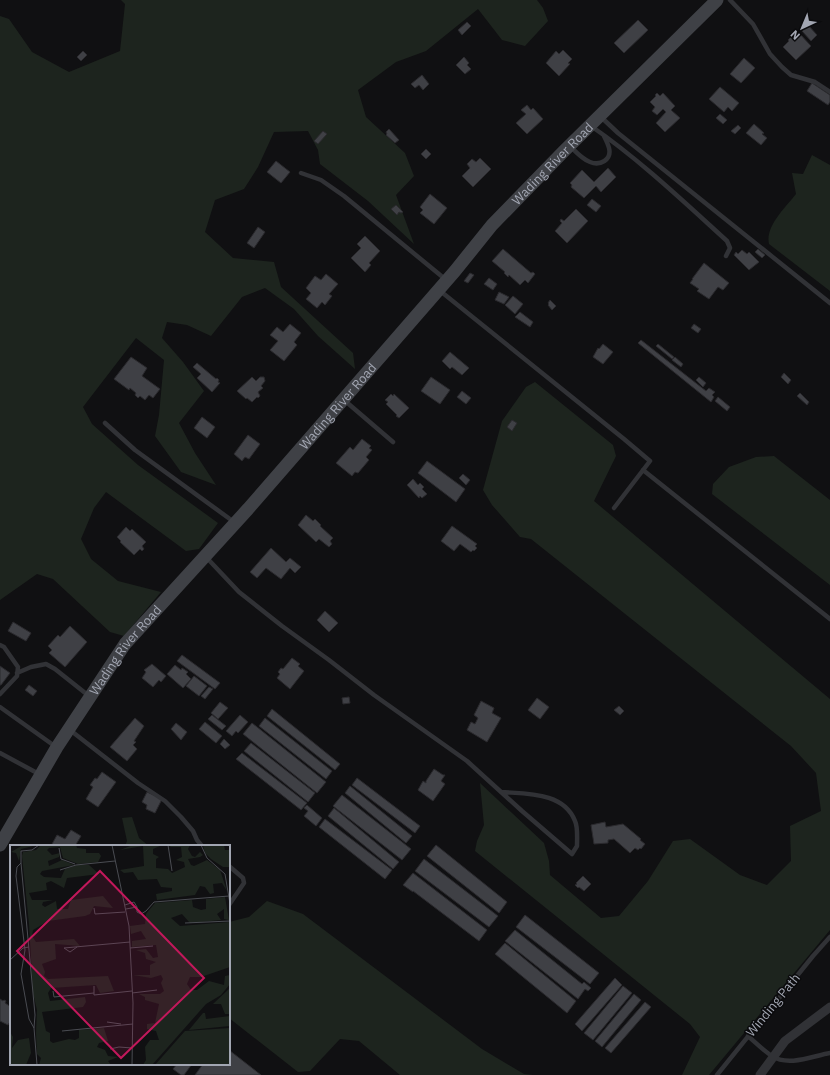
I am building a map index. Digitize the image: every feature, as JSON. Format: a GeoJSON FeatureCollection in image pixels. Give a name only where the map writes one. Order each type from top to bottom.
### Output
{"type":"FeatureCollection","features":[{"type":"Feature","properties":{"kind":"main road","name":"Wading River Road"},"geometry":{"type":"LineString","coordinates":[[0,845],[57,748],[125,644],[235,523],[443,285],[492,225],[590,125],[717,0]]}},
{"type":"Feature","properties":{"kind":"street"},"geometry":{"type":"LineString","coordinates":[[760,1075],[785,1041],[830,1007]]}},
{"type":"Feature","properties":{"kind":"lane"},"geometry":{"type":"LineString","coordinates":[[730,0],[753,24],[770,54],[786,71],[791,75],[814,82],[830,92]]}},
{"type":"Feature","properties":{"kind":"lane"},"geometry":{"type":"LineString","coordinates":[[600,116],[618,133],[830,303]]}},
{"type":"Feature","properties":{"kind":"lane"},"geometry":{"type":"LineString","coordinates":[[590,125],[664,184],[727,241],[730,248],[726,256]]}},
{"type":"Feature","properties":{"kind":"lane"},"geometry":{"type":"LineString","coordinates":[[569,146],[581,157],[598,164],[606,161],[609,155],[610,150],[604,135]]}},
{"type":"Feature","properties":{"kind":"lane"},"geometry":{"type":"LineString","coordinates":[[301,173],[320,180],[344,196],[443,285],[650,461],[614,508]]}},
{"type":"Feature","properties":{"kind":"lane"},"geometry":{"type":"LineString","coordinates":[[343,399],[393,442]]}},
{"type":"Feature","properties":{"kind":"lane"},"geometry":{"type":"LineString","coordinates":[[105,423],[135,450],[235,523]]}},
{"type":"Feature","properties":{"kind":"lane"},"geometry":{"type":"LineString","coordinates":[[643,470],[830,619]]}},
{"type":"Feature","properties":{"kind":"lane"},"geometry":{"type":"LineString","coordinates":[[205,556],[239,592],[374,695],[467,761],[501,792],[522,811],[572,854],[577,846],[576,821],[566,806],[541,795],[501,792]]}},
{"type":"Feature","properties":{"kind":"lane"},"geometry":{"type":"LineString","coordinates":[[0,645],[4,647],[18,667],[17,676],[0,694]]}},
{"type":"Feature","properties":{"kind":"lane"},"geometry":{"type":"LineString","coordinates":[[17,673],[32,667],[46,664],[55,669],[90,697]]}},
{"type":"Feature","properties":{"kind":"lane"},"geometry":{"type":"LineString","coordinates":[[0,707],[57,748]]}},
{"type":"Feature","properties":{"kind":"lane"},"geometry":{"type":"LineString","coordinates":[[69,729],[138,783],[165,801],[181,816],[193,831],[201,845]]}},
{"type":"Feature","properties":{"kind":"lane"},"geometry":{"type":"LineString","coordinates":[[0,753],[41,775]]}},
{"type":"Feature","properties":{"kind":"lane"},"geometry":{"type":"LineString","coordinates":[[230,867],[243,878],[244,883],[230,904]]}},
{"type":"Feature","properties":{"kind":"lane","name":"Winding Path"},"geometry":{"type":"LineString","coordinates":[[717,1075],[830,937]]}},
{"type":"Feature","properties":{"kind":"lane"},"geometry":{"type":"LineString","coordinates":[[748,1036],[773,1057],[784,1061],[797,1060],[830,1053]]}},
{"type":"Feature","properties":{"kind":"shaded area"},"geometry":{"type":"Polygon","coordinates":[[[121,0],[537,0],[543,8],[548,21],[525,46],[502,40],[478,9],[426,51],[396,62],[358,90],[366,117],[405,153],[414,176],[396,195],[414,244],[368,201],[320,164],[318,150],[308,131],[274,132],[258,167],[244,189],[215,200],[205,232],[233,258],[274,262],[281,287],[353,353],[355,369],[318,336],[294,309],[265,288],[242,297],[211,336],[187,325],[167,322],[162,338],[183,362],[204,391],[179,423],[195,453],[216,485],[181,472],[155,436],[159,415],[164,360],[136,338],[83,407],[92,424],[138,465],[218,523],[199,549],[186,551],[106,492],[94,508],[81,539],[91,559],[118,581],[161,592],[124,636],[110,632],[53,579],[37,574],[0,600],[0,16],[9,19],[32,52],[69,72],[120,51],[125,4],[121,0]]]}},
{"type":"Feature","properties":{"kind":"shaded area"},"geometry":{"type":"Polygon","coordinates":[[[812,155],[830,165],[830,291],[769,244],[770,230],[773,224],[796,194],[792,173],[803,174],[812,155]]]}},
{"type":"Feature","properties":{"kind":"shaded area"},"geometry":{"type":"Polygon","coordinates":[[[535,382],[613,445],[616,456],[594,501],[830,699],[830,930],[709,1075],[682,1075],[700,1037],[690,1024],[475,851],[477,841],[484,825],[480,783],[544,843],[549,861],[550,875],[601,918],[619,916],[648,881],[673,841],[690,839],[740,875],[767,885],[791,861],[790,826],[821,811],[816,773],[791,746],[531,539],[520,537],[492,505],[483,490],[502,421],[526,387],[535,382]]]}},
{"type":"Feature","properties":{"kind":"shaded area"},"geometry":{"type":"Polygon","coordinates":[[[774,456],[830,500],[830,585],[712,494],[713,484],[729,467],[756,457],[774,456]]]}},
{"type":"Feature","properties":{"kind":"shaded area"},"geometry":{"type":"Polygon","coordinates":[[[132,817],[139,838],[148,845],[125,845],[127,841],[122,818],[132,817]]]}},
{"type":"Feature","properties":{"kind":"shaded area"},"geometry":{"type":"Polygon","coordinates":[[[267,901],[303,914],[482,1049],[524,1074],[533,1075],[400,1075],[359,1041],[340,1039],[310,1071],[298,1072],[230,1019],[230,922],[249,917],[267,901]]]}},
{"type":"Feature","properties":{"kind":"building"},"geometry":{"type":"Polygon","coordinates":[[[638,20],[648,30],[624,53],[614,43],[638,20]]]}},
{"type":"Feature","properties":{"kind":"building"},"geometry":{"type":"Polygon","coordinates":[[[467,22],[471,26],[462,35],[458,30],[467,22]]]}},
{"type":"Feature","properties":{"kind":"building"},"geometry":{"type":"Polygon","coordinates":[[[808,25],[817,35],[811,41],[802,31],[808,25]]]}},
{"type":"Feature","properties":{"kind":"building"},"geometry":{"type":"Polygon","coordinates":[[[799,33],[811,46],[796,60],[783,47],[792,36],[793,38],[799,33]]]}},
{"type":"Feature","properties":{"kind":"building"},"geometry":{"type":"Polygon","coordinates":[[[563,50],[572,59],[568,63],[570,64],[559,76],[546,63],[556,51],[559,54],[563,50]]]}},
{"type":"Feature","properties":{"kind":"building"},"geometry":{"type":"Polygon","coordinates":[[[83,51],[87,55],[81,61],[77,57],[83,51]]]}},
{"type":"Feature","properties":{"kind":"building"},"geometry":{"type":"Polygon","coordinates":[[[464,57],[469,63],[467,65],[471,69],[465,74],[456,65],[464,57]]]}},
{"type":"Feature","properties":{"kind":"building"},"geometry":{"type":"Polygon","coordinates":[[[744,58],[755,68],[741,83],[730,74],[744,58]]]}},
{"type":"Feature","properties":{"kind":"building"},"geometry":{"type":"Polygon","coordinates":[[[422,75],[429,84],[423,90],[419,85],[415,88],[411,84],[422,75]]]}},
{"type":"Feature","properties":{"kind":"building"},"geometry":{"type":"Polygon","coordinates":[[[812,83],[830,95],[830,102],[828,105],[807,91],[812,83]]]}},
{"type":"Feature","properties":{"kind":"building"},"geometry":{"type":"Polygon","coordinates":[[[720,87],[739,103],[732,111],[728,107],[724,112],[709,99],[720,87]]]}},
{"type":"Feature","properties":{"kind":"building"},"geometry":{"type":"Polygon","coordinates":[[[657,93],[660,96],[663,93],[675,106],[671,110],[680,118],[665,132],[656,123],[666,112],[663,109],[657,115],[652,111],[655,107],[650,102],[657,93]]]}},
{"type":"Feature","properties":{"kind":"building"},"geometry":{"type":"Polygon","coordinates":[[[527,105],[531,110],[533,108],[543,119],[527,134],[516,123],[526,114],[521,110],[527,105]]]}},
{"type":"Feature","properties":{"kind":"building"},"geometry":{"type":"Polygon","coordinates":[[[720,114],[727,120],[723,124],[716,118],[720,114]]]}},
{"type":"Feature","properties":{"kind":"building"},"geometry":{"type":"Polygon","coordinates":[[[754,124],[764,133],[762,134],[767,138],[761,145],[746,133],[754,124]]]}},
{"type":"Feature","properties":{"kind":"building"},"geometry":{"type":"Polygon","coordinates":[[[738,125],[741,128],[735,134],[731,131],[738,125]]]}},
{"type":"Feature","properties":{"kind":"building"},"geometry":{"type":"Polygon","coordinates":[[[389,129],[399,140],[395,143],[386,135],[386,132],[389,129]]]}},
{"type":"Feature","properties":{"kind":"building"},"geometry":{"type":"Polygon","coordinates":[[[323,131],[327,134],[318,144],[314,141],[323,131]]]}},
{"type":"Feature","properties":{"kind":"building"},"geometry":{"type":"Polygon","coordinates":[[[426,149],[431,154],[426,159],[421,154],[426,149]]]}},
{"type":"Feature","properties":{"kind":"building"},"geometry":{"type":"Polygon","coordinates":[[[480,158],[491,169],[473,187],[462,176],[470,168],[467,164],[472,159],[476,162],[480,158]]]}},
{"type":"Feature","properties":{"kind":"building"},"geometry":{"type":"Polygon","coordinates":[[[276,161],[290,172],[281,183],[267,172],[276,161]]]}},
{"type":"Feature","properties":{"kind":"building"},"geometry":{"type":"Polygon","coordinates":[[[608,168],[616,177],[601,192],[596,186],[584,198],[571,187],[572,185],[570,183],[582,170],[594,182],[608,168]]]}},
{"type":"Feature","properties":{"kind":"building"},"geometry":{"type":"Polygon","coordinates":[[[430,194],[447,208],[434,224],[420,213],[423,210],[420,207],[430,194]]]}},
{"type":"Feature","properties":{"kind":"building"},"geometry":{"type":"Polygon","coordinates":[[[592,199],[601,206],[596,212],[587,205],[592,199]]]}},
{"type":"Feature","properties":{"kind":"building"},"geometry":{"type":"Polygon","coordinates":[[[396,205],[403,212],[399,212],[397,215],[391,209],[396,205]]]}},
{"type":"Feature","properties":{"kind":"building"},"geometry":{"type":"Polygon","coordinates":[[[576,209],[588,221],[567,243],[555,231],[562,223],[560,221],[561,219],[564,221],[576,209]]]}},
{"type":"Feature","properties":{"kind":"building"},"geometry":{"type":"Polygon","coordinates":[[[258,227],[265,232],[254,248],[247,243],[258,227]]]}},
{"type":"Feature","properties":{"kind":"building"},"geometry":{"type":"Polygon","coordinates":[[[365,236],[380,251],[369,263],[371,265],[365,272],[351,258],[361,248],[357,244],[365,236]]]}},
{"type":"Feature","properties":{"kind":"building"},"geometry":{"type":"Polygon","coordinates":[[[503,249],[531,273],[533,272],[535,274],[528,283],[525,280],[520,285],[509,275],[508,277],[504,273],[505,272],[492,261],[503,249]]]}},
{"type":"Feature","properties":{"kind":"building"},"geometry":{"type":"Polygon","coordinates":[[[758,249],[765,255],[762,258],[755,252],[758,249]]]}},
{"type":"Feature","properties":{"kind":"building"},"geometry":{"type":"Polygon","coordinates":[[[742,250],[747,254],[749,252],[759,262],[749,270],[734,255],[736,252],[738,254],[742,250]]]}},
{"type":"Feature","properties":{"kind":"building"},"geometry":{"type":"Polygon","coordinates":[[[704,263],[729,283],[723,290],[718,287],[709,299],[697,291],[699,289],[690,283],[704,263]]]}},
{"type":"Feature","properties":{"kind":"building"},"geometry":{"type":"Polygon","coordinates":[[[470,273],[474,275],[468,283],[464,281],[470,273]]]}},
{"type":"Feature","properties":{"kind":"building"},"geometry":{"type":"Polygon","coordinates":[[[326,274],[338,284],[329,294],[332,296],[325,305],[322,302],[317,308],[306,299],[311,293],[306,288],[315,276],[321,280],[326,274]]]}},
{"type":"Feature","properties":{"kind":"building"},"geometry":{"type":"Polygon","coordinates":[[[489,278],[497,284],[493,290],[484,284],[489,278]]]}},
{"type":"Feature","properties":{"kind":"building"},"geometry":{"type":"Polygon","coordinates":[[[499,292],[509,297],[504,304],[495,300],[499,292]]]}},
{"type":"Feature","properties":{"kind":"building"},"geometry":{"type":"Polygon","coordinates":[[[513,296],[523,304],[515,314],[505,305],[513,296]]]}},
{"type":"Feature","properties":{"kind":"building"},"geometry":{"type":"Polygon","coordinates":[[[550,300],[556,306],[552,310],[548,305],[550,300]]]}},
{"type":"Feature","properties":{"kind":"building"},"geometry":{"type":"Polygon","coordinates":[[[520,312],[533,322],[530,327],[515,317],[520,312]]]}},
{"type":"Feature","properties":{"kind":"building"},"geometry":{"type":"Polygon","coordinates":[[[290,324],[301,333],[294,342],[297,345],[284,361],[270,350],[278,341],[270,335],[277,327],[283,332],[290,324]]]}},
{"type":"Feature","properties":{"kind":"building"},"geometry":{"type":"Polygon","coordinates":[[[694,324],[701,329],[698,333],[691,328],[694,324]]]}},
{"type":"Feature","properties":{"kind":"building"},"geometry":{"type":"Polygon","coordinates":[[[641,340],[706,391],[709,388],[715,392],[712,395],[714,397],[711,402],[638,343],[641,340]]]}},
{"type":"Feature","properties":{"kind":"building"},"geometry":{"type":"Polygon","coordinates":[[[603,344],[613,352],[603,364],[593,357],[598,348],[599,349],[603,344]]]}},
{"type":"Feature","properties":{"kind":"building"},"geometry":{"type":"Polygon","coordinates":[[[658,344],[674,357],[672,359],[656,346],[658,344]]]}},
{"type":"Feature","properties":{"kind":"building"},"geometry":{"type":"Polygon","coordinates":[[[450,352],[469,368],[462,375],[452,367],[450,369],[442,361],[450,352]]]}},
{"type":"Feature","properties":{"kind":"building"},"geometry":{"type":"Polygon","coordinates":[[[131,357],[147,368],[142,376],[160,389],[153,398],[149,395],[145,400],[140,396],[138,398],[135,395],[136,393],[130,388],[129,390],[114,379],[131,357]]]}},
{"type":"Feature","properties":{"kind":"building"},"geometry":{"type":"Polygon","coordinates":[[[675,357],[683,364],[681,367],[672,360],[675,357]]]}},
{"type":"Feature","properties":{"kind":"building"},"geometry":{"type":"Polygon","coordinates":[[[197,363],[219,380],[218,382],[220,383],[212,392],[197,378],[201,374],[193,367],[197,363]]]}},
{"type":"Feature","properties":{"kind":"building"},"geometry":{"type":"Polygon","coordinates":[[[784,373],[791,380],[788,384],[781,377],[784,373]]]}},
{"type":"Feature","properties":{"kind":"building"},"geometry":{"type":"Polygon","coordinates":[[[252,377],[256,381],[260,377],[264,377],[265,381],[261,386],[263,388],[258,392],[260,396],[252,402],[237,391],[252,377]]]}},
{"type":"Feature","properties":{"kind":"building"},"geometry":{"type":"Polygon","coordinates":[[[431,377],[450,390],[440,404],[421,391],[431,377]]]}},
{"type":"Feature","properties":{"kind":"building"},"geometry":{"type":"Polygon","coordinates":[[[699,377],[706,383],[703,387],[696,380],[699,377]]]}},
{"type":"Feature","properties":{"kind":"building"},"geometry":{"type":"Polygon","coordinates":[[[462,391],[471,398],[466,404],[457,397],[462,391]]]}},
{"type":"Feature","properties":{"kind":"building"},"geometry":{"type":"Polygon","coordinates":[[[800,393],[809,402],[807,405],[797,396],[800,393]]]}},
{"type":"Feature","properties":{"kind":"building"},"geometry":{"type":"Polygon","coordinates":[[[391,394],[393,396],[394,394],[409,408],[399,418],[386,404],[388,402],[385,400],[391,394]]]}},
{"type":"Feature","properties":{"kind":"building"},"geometry":{"type":"Polygon","coordinates":[[[718,397],[730,407],[727,411],[715,401],[718,397]]]}},
{"type":"Feature","properties":{"kind":"building"},"geometry":{"type":"Polygon","coordinates":[[[202,417],[215,427],[207,438],[194,428],[202,417]]]}},
{"type":"Feature","properties":{"kind":"building"},"geometry":{"type":"Polygon","coordinates":[[[512,420],[517,423],[512,431],[507,427],[512,420]]]}},
{"type":"Feature","properties":{"kind":"building"},"geometry":{"type":"Polygon","coordinates":[[[248,435],[260,444],[249,459],[245,457],[242,461],[234,454],[248,435]]]}},
{"type":"Feature","properties":{"kind":"building"},"geometry":{"type":"Polygon","coordinates":[[[362,439],[371,446],[369,448],[372,450],[366,457],[369,460],[358,473],[355,472],[352,476],[336,463],[350,447],[353,450],[362,439]]]}},
{"type":"Feature","properties":{"kind":"building"},"geometry":{"type":"Polygon","coordinates":[[[427,461],[465,489],[456,502],[418,473],[427,461]]]}},
{"type":"Feature","properties":{"kind":"building"},"geometry":{"type":"Polygon","coordinates":[[[463,474],[470,480],[466,485],[459,478],[463,474]]]}},
{"type":"Feature","properties":{"kind":"building"},"geometry":{"type":"Polygon","coordinates":[[[413,479],[418,485],[420,483],[424,487],[422,489],[427,494],[422,498],[420,496],[419,498],[407,485],[413,479]]]}},
{"type":"Feature","properties":{"kind":"building"},"geometry":{"type":"Polygon","coordinates":[[[306,515],[313,521],[315,519],[333,538],[330,541],[332,544],[329,547],[319,539],[316,542],[298,525],[306,515]]]}},
{"type":"Feature","properties":{"kind":"building"},"geometry":{"type":"Polygon","coordinates":[[[452,526],[477,544],[475,546],[477,548],[474,551],[473,550],[471,552],[460,544],[454,551],[441,541],[452,526]]]}},
{"type":"Feature","properties":{"kind":"building"},"geometry":{"type":"Polygon","coordinates":[[[126,527],[130,531],[132,529],[146,542],[142,546],[144,549],[142,551],[140,549],[134,555],[120,542],[121,541],[117,537],[126,527]]]}},
{"type":"Feature","properties":{"kind":"building"},"geometry":{"type":"Polygon","coordinates":[[[271,548],[286,562],[290,558],[301,567],[295,573],[290,568],[281,579],[266,568],[257,578],[250,572],[271,548]]]}},
{"type":"Feature","properties":{"kind":"building"},"geometry":{"type":"Polygon","coordinates":[[[325,611],[338,623],[329,632],[317,620],[325,611]]]}},
{"type":"Feature","properties":{"kind":"building"},"geometry":{"type":"Polygon","coordinates":[[[13,622],[31,633],[26,641],[8,631],[13,622]]]}},
{"type":"Feature","properties":{"kind":"building"},"geometry":{"type":"Polygon","coordinates":[[[70,626],[87,642],[65,667],[49,653],[52,650],[48,646],[58,635],[60,637],[70,626]]]}},
{"type":"Feature","properties":{"kind":"building"},"geometry":{"type":"Polygon","coordinates":[[[182,655],[220,683],[215,689],[177,661],[182,655]]]}},
{"type":"Feature","properties":{"kind":"building"},"geometry":{"type":"Polygon","coordinates":[[[292,658],[300,664],[298,666],[304,671],[290,689],[277,678],[280,674],[278,672],[281,668],[283,669],[292,658]]]}},
{"type":"Feature","properties":{"kind":"building"},"geometry":{"type":"Polygon","coordinates":[[[152,664],[166,676],[161,682],[159,680],[153,687],[142,678],[146,672],[144,670],[152,664]]]}},
{"type":"Feature","properties":{"kind":"building"},"geometry":{"type":"Polygon","coordinates":[[[175,665],[181,670],[182,668],[188,672],[186,674],[191,679],[183,688],[167,674],[175,665]]]}},
{"type":"Feature","properties":{"kind":"building"},"geometry":{"type":"Polygon","coordinates":[[[0,666],[10,673],[1,685],[0,685],[0,666]]]}},
{"type":"Feature","properties":{"kind":"building"},"geometry":{"type":"Polygon","coordinates":[[[194,676],[207,686],[199,696],[186,686],[194,676]]]}},
{"type":"Feature","properties":{"kind":"building"},"geometry":{"type":"Polygon","coordinates":[[[29,685],[37,691],[33,696],[25,690],[29,685]]]}},
{"type":"Feature","properties":{"kind":"building"},"geometry":{"type":"Polygon","coordinates":[[[209,687],[213,689],[205,699],[201,696],[209,687]]]}},
{"type":"Feature","properties":{"kind":"building"},"geometry":{"type":"Polygon","coordinates":[[[349,697],[350,703],[343,704],[342,698],[349,697]]]}},
{"type":"Feature","properties":{"kind":"building"},"geometry":{"type":"Polygon","coordinates":[[[537,698],[549,707],[540,719],[528,710],[537,698]]]}},
{"type":"Feature","properties":{"kind":"building"},"geometry":{"type":"Polygon","coordinates":[[[481,701],[494,708],[492,713],[501,718],[487,742],[467,730],[471,722],[475,724],[478,718],[474,715],[481,701]]]}},
{"type":"Feature","properties":{"kind":"building"},"geometry":{"type":"Polygon","coordinates":[[[220,702],[228,708],[218,719],[211,713],[220,702]]]}},
{"type":"Feature","properties":{"kind":"building"},"geometry":{"type":"Polygon","coordinates":[[[619,706],[624,711],[620,715],[614,710],[619,706]]]}},
{"type":"Feature","properties":{"kind":"building"},"geometry":{"type":"Polygon","coordinates":[[[272,709],[340,764],[335,770],[267,716],[272,709]]]}},
{"type":"Feature","properties":{"kind":"building"},"geometry":{"type":"Polygon","coordinates":[[[212,715],[226,726],[222,730],[208,719],[212,715]]]}},
{"type":"Feature","properties":{"kind":"building"},"geometry":{"type":"Polygon","coordinates":[[[240,715],[248,722],[238,733],[236,731],[232,736],[226,731],[240,715]]]}},
{"type":"Feature","properties":{"kind":"building"},"geometry":{"type":"Polygon","coordinates":[[[135,718],[144,726],[134,741],[136,742],[133,745],[137,749],[127,761],[110,747],[135,718]]]}},
{"type":"Feature","properties":{"kind":"building"},"geometry":{"type":"Polygon","coordinates":[[[265,718],[332,771],[326,779],[259,726],[265,718]]]}},
{"type":"Feature","properties":{"kind":"building"},"geometry":{"type":"Polygon","coordinates":[[[205,722],[222,736],[216,743],[199,729],[205,722]]]}},
{"type":"Feature","properties":{"kind":"building"},"geometry":{"type":"Polygon","coordinates":[[[176,723],[187,732],[181,740],[171,729],[176,723]]]}},
{"type":"Feature","properties":{"kind":"building"},"geometry":{"type":"Polygon","coordinates":[[[252,723],[326,782],[317,793],[243,734],[252,723]]]}},
{"type":"Feature","properties":{"kind":"building"},"geometry":{"type":"Polygon","coordinates":[[[224,739],[230,745],[225,749],[220,744],[224,739]]]}},
{"type":"Feature","properties":{"kind":"building"},"geometry":{"type":"Polygon","coordinates":[[[251,743],[315,793],[308,802],[244,751],[251,743]]]}},
{"type":"Feature","properties":{"kind":"building"},"geometry":{"type":"Polygon","coordinates":[[[242,753],[307,803],[301,810],[236,759],[242,753]]]}},
{"type":"Feature","properties":{"kind":"building"},"geometry":{"type":"Polygon","coordinates":[[[434,769],[445,775],[441,781],[445,784],[433,801],[418,790],[423,781],[426,783],[434,769]]]}},
{"type":"Feature","properties":{"kind":"building"},"geometry":{"type":"Polygon","coordinates":[[[102,772],[116,782],[98,807],[86,799],[93,787],[90,785],[102,772]]]}},
{"type":"Feature","properties":{"kind":"building"},"geometry":{"type":"Polygon","coordinates":[[[357,778],[420,826],[415,833],[352,785],[357,778]]]}},
{"type":"Feature","properties":{"kind":"building"},"geometry":{"type":"Polygon","coordinates":[[[350,786],[412,836],[406,843],[345,793],[350,786]]]}},
{"type":"Feature","properties":{"kind":"building"},"geometry":{"type":"Polygon","coordinates":[[[147,792],[162,799],[155,813],[146,809],[147,805],[142,802],[147,792]]]}},
{"type":"Feature","properties":{"kind":"building"},"geometry":{"type":"Polygon","coordinates":[[[342,795],[411,849],[402,860],[333,806],[342,795]]]}},
{"type":"Feature","properties":{"kind":"building"},"geometry":{"type":"Polygon","coordinates":[[[307,805],[322,818],[316,826],[304,816],[308,811],[304,808],[307,805]]]}},
{"type":"Feature","properties":{"kind":"building"},"geometry":{"type":"Polygon","coordinates":[[[334,808],[399,862],[393,869],[328,816],[334,808]]]}},
{"type":"Feature","properties":{"kind":"building"},"geometry":{"type":"Polygon","coordinates":[[[325,819],[392,870],[385,879],[319,827],[325,819]]]}},
{"type":"Feature","properties":{"kind":"building"},"geometry":{"type":"Polygon","coordinates":[[[605,822],[606,827],[623,824],[645,844],[641,849],[640,848],[638,850],[635,848],[630,853],[614,839],[608,840],[608,843],[594,844],[591,825],[605,822]]]}},
{"type":"Feature","properties":{"kind":"building"},"geometry":{"type":"Polygon","coordinates":[[[71,830],[81,836],[76,845],[52,845],[57,835],[65,839],[71,830]]]}},
{"type":"Feature","properties":{"kind":"building"},"geometry":{"type":"Polygon","coordinates":[[[436,845],[507,902],[499,913],[427,856],[436,845]]]}},
{"type":"Feature","properties":{"kind":"building"},"geometry":{"type":"Polygon","coordinates":[[[424,859],[498,916],[489,927],[415,871],[424,859]]]}},
{"type":"Feature","properties":{"kind":"building"},"geometry":{"type":"Polygon","coordinates":[[[413,873],[487,930],[479,941],[403,885],[413,873]]]}},
{"type":"Feature","properties":{"kind":"building"},"geometry":{"type":"Polygon","coordinates":[[[583,876],[591,884],[584,891],[575,885],[583,876]]]}},
{"type":"Feature","properties":{"kind":"building"},"geometry":{"type":"Polygon","coordinates":[[[525,915],[599,973],[590,984],[516,927],[525,915]]]}},
{"type":"Feature","properties":{"kind":"building"},"geometry":{"type":"Polygon","coordinates":[[[515,930],[582,984],[584,982],[591,988],[588,991],[585,989],[578,999],[505,941],[515,930]]]}},
{"type":"Feature","properties":{"kind":"building"},"geometry":{"type":"Polygon","coordinates":[[[505,943],[576,1001],[567,1013],[495,954],[505,943]]]}},
{"type":"Feature","properties":{"kind":"building"},"geometry":{"type":"Polygon","coordinates":[[[615,978],[622,985],[582,1031],[575,1024],[615,978]]]}},
{"type":"Feature","properties":{"kind":"building"},"geometry":{"type":"Polygon","coordinates":[[[623,986],[632,993],[593,1040],[584,1033],[623,986]]]}},
{"type":"Feature","properties":{"kind":"building"},"geometry":{"type":"Polygon","coordinates":[[[634,994],[641,1000],[602,1047],[595,1041],[634,994]]]}},
{"type":"Feature","properties":{"kind":"building"},"geometry":{"type":"Polygon","coordinates":[[[0,999],[6,1001],[5,1003],[10,1006],[10,1022],[8,1025],[0,1021],[0,999]]]}},
{"type":"Feature","properties":{"kind":"building"},"geometry":{"type":"Polygon","coordinates":[[[645,1002],[651,1007],[611,1053],[605,1048],[645,1002]]]}},
{"type":"Feature","properties":{"kind":"building"},"geometry":{"type":"Polygon","coordinates":[[[230,1051],[261,1075],[195,1075],[202,1065],[230,1065],[230,1051]]]}},
{"type":"Feature","properties":{"kind":"building"},"geometry":{"type":"Polygon","coordinates":[[[176,1065],[191,1065],[184,1075],[181,1075],[173,1069],[176,1065]]]}}]}
